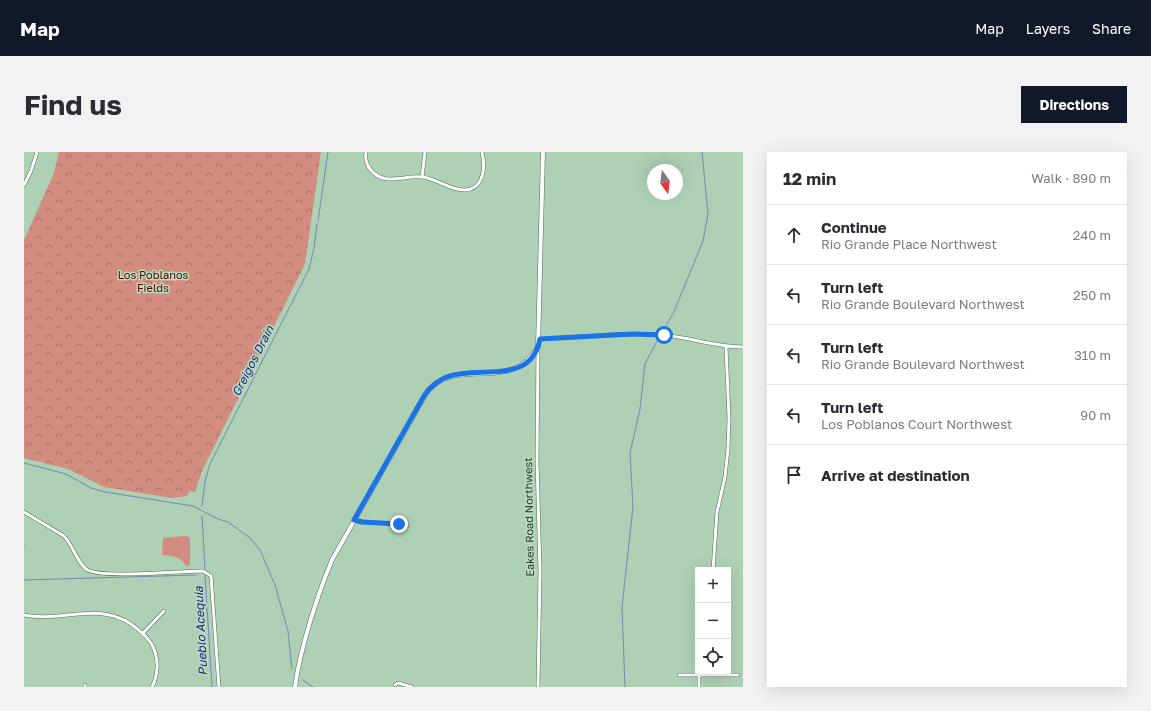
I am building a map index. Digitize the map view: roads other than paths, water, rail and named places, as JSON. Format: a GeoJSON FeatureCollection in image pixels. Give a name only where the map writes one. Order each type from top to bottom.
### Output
{"type":"FeatureCollection","features":[{"type":"Feature","properties":{"kind":"street"},"geometry":{"type":"LineString","coordinates":[[24,185],[31,171],[37,152]]}},
{"type":"Feature","properties":{"kind":"street"},"geometry":{"type":"LineString","coordinates":[[366,152],[368,166],[374,175],[383,179],[422,177],[458,190],[471,189],[479,182],[484,172],[482,152]]}},
{"type":"Feature","properties":{"kind":"street"},"geometry":{"type":"LineString","coordinates":[[422,177],[425,152]]}},
{"type":"Feature","properties":{"kind":"street"},"geometry":{"type":"LineString","coordinates":[[295,687],[299,665],[324,578],[332,560],[424,396],[434,384],[451,375],[510,371],[525,363],[538,346],[540,339],[543,152]]}},
{"type":"Feature","properties":{"kind":"street"},"geometry":{"type":"LineString","coordinates":[[540,339],[642,334],[664,335],[726,347],[743,347]]}},
{"type":"Feature","properties":{"kind":"street","name":"Eakes Road Northwest"},"geometry":{"type":"LineString","coordinates":[[538,346],[537,460],[540,571],[538,687]]}},
{"type":"Feature","properties":{"kind":"street"},"geometry":{"type":"LineString","coordinates":[[713,567],[717,512],[725,478],[728,449],[729,418],[726,347]]}},
{"type":"Feature","properties":{"kind":"street"},"geometry":{"type":"LineString","coordinates":[[24,512],[64,536],[75,550],[82,564],[90,571],[107,574],[203,571],[211,576],[219,687]]}},
{"type":"Feature","properties":{"kind":"street"},"geometry":{"type":"LineString","coordinates":[[354,520],[407,526]]}},
{"type":"Feature","properties":{"kind":"street"},"geometry":{"type":"LineString","coordinates":[[143,633],[164,611]]}},
{"type":"Feature","properties":{"kind":"street"},"geometry":{"type":"LineString","coordinates":[[24,615],[36,617],[102,613],[122,618],[143,633],[154,649],[156,657],[156,677],[152,687]]}},
{"type":"Feature","properties":{"kind":"street"},"geometry":{"type":"LineString","coordinates":[[679,675],[695,674]]}},
{"type":"Feature","properties":{"kind":"street"},"geometry":{"type":"LineString","coordinates":[[699,687],[700,675]]}},
{"type":"Feature","properties":{"kind":"street"},"geometry":{"type":"LineString","coordinates":[[731,675],[738,675]]}},
{"type":"Feature","properties":{"kind":"street"},"geometry":{"type":"LineString","coordinates":[[395,685],[398,683],[412,687]]}},
{"type":"Feature","properties":{"kind":"waterway","name":"Pueblo Acequia"},"geometry":{"type":"LineString","coordinates":[[318,221],[328,152]]}},
{"type":"Feature","properties":{"kind":"waterway"},"geometry":{"type":"LineString","coordinates":[[662,332],[673,314],[703,241],[708,214],[702,152]]}},
{"type":"Feature","properties":{"kind":"waterway","name":"Greigos Drain"},"geometry":{"type":"LineString","coordinates":[[202,506],[205,481],[210,464],[309,269],[314,248],[317,224]]}},
{"type":"Feature","properties":{"kind":"waterway"},"geometry":{"type":"LineString","coordinates":[[625,687],[622,607],[633,507],[630,453],[640,409],[645,364],[659,337]]}},
{"type":"Feature","properties":{"kind":"waterway"},"geometry":{"type":"LineString","coordinates":[[24,463],[66,474],[91,488],[105,492],[193,506],[218,519],[228,522],[250,538],[260,550],[275,585],[288,631],[292,669]]}},
{"type":"Feature","properties":{"kind":"waterway","name":"Pueblo Acequia"},"geometry":{"type":"LineString","coordinates":[[202,516],[205,569]]}},
{"type":"Feature","properties":{"kind":"waterway"},"geometry":{"type":"LineString","coordinates":[[24,580],[196,575]]}},
{"type":"Feature","properties":{"kind":"waterway","name":"Pueblo Acequia"},"geometry":{"type":"LineString","coordinates":[[205,575],[212,687]]}},
{"type":"Feature","properties":{"kind":"waterway"},"geometry":{"type":"LineString","coordinates":[[303,680],[313,687]]}},
{"type":"Feature","properties":{"kind":"park label","name":"Los Poblanos Fields"},"geometry":{"type":"Point","coordinates":[153,281]}}]}
